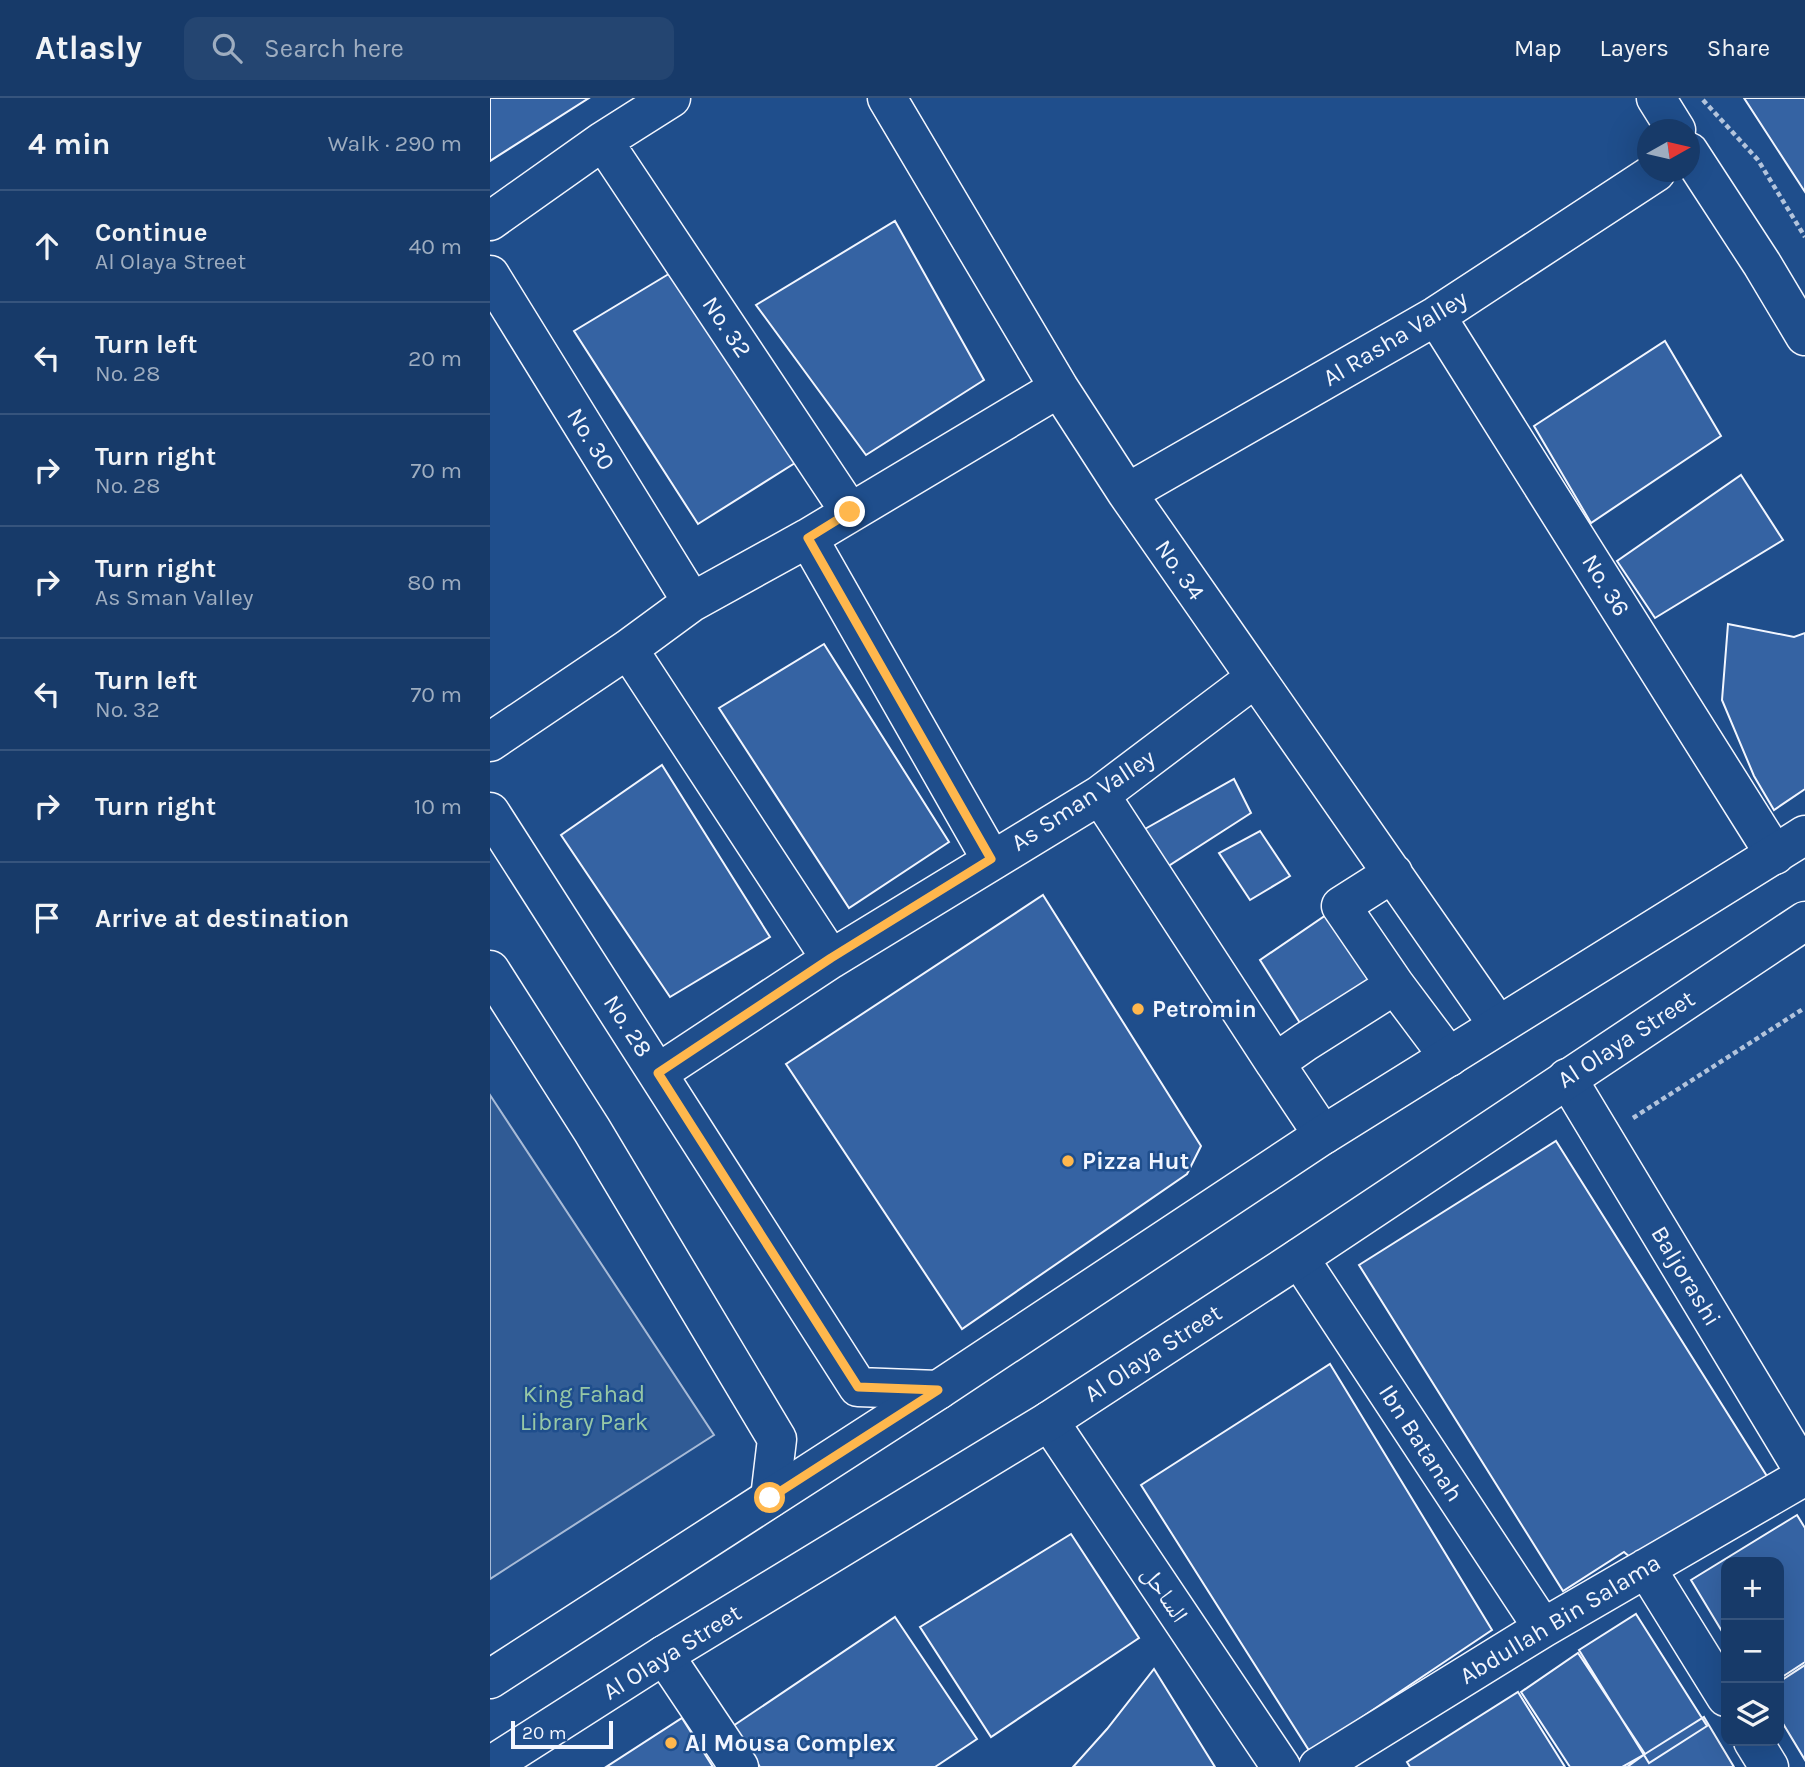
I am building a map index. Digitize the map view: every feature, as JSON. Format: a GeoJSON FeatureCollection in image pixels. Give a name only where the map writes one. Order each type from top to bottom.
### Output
{"type":"FeatureCollection","features":[{"type":"Feature","properties":{"kind":"street"},"geometry":{"type":"LineString","coordinates":[[490,221],[603,141],[671,98]]}},
{"type":"Feature","properties":{"kind":"street","name":"No. 34"},"geometry":{"type":"LineString","coordinates":[[887,98],[1059,388],[1126,493],[1498,1025]]}},
{"type":"Feature","properties":{"kind":"street"},"geometry":{"type":"LineString","coordinates":[[1656,98],[1669,119]]}},
{"type":"Feature","properties":{"kind":"street","name":"No. 32"},"geometry":{"type":"LineString","coordinates":[[603,141],[850,512]]}},
{"type":"Feature","properties":{"kind":"street"},"geometry":{"type":"LineString","coordinates":[[1700,169],[1762,264],[1805,337]]}},
{"type":"Feature","properties":{"kind":"street","name":"Al Rasha Valley"},"geometry":{"type":"LineString","coordinates":[[1126,493],[1436,316],[1641,182]]}},
{"type":"Feature","properties":{"kind":"street","name":"No. 30"},"geometry":{"type":"LineString","coordinates":[[490,275],[692,602]]}},
{"type":"Feature","properties":{"kind":"street","name":"No. 36"},"geometry":{"type":"LineString","coordinates":[[1436,316],[1790,845]]}},
{"type":"Feature","properties":{"kind":"street"},"geometry":{"type":"LineString","coordinates":[[490,742],[628,649],[692,602],[808,538],[1059,388]]}},
{"type":"Feature","properties":{"kind":"street"},"geometry":{"type":"LineString","coordinates":[[808,538],[991,859]]}},
{"type":"Feature","properties":{"kind":"street"},"geometry":{"type":"LineString","coordinates":[[628,649],[831,958]]}},
{"type":"Feature","properties":{"kind":"street","name":"As Sman Valley"},"geometry":{"type":"LineString","coordinates":[[658,1073],[831,958],[1101,794],[1255,678]]}},
{"type":"Feature","properties":{"kind":"street"},"geometry":{"type":"LineString","coordinates":[[1101,794],[1323,1136]]}},
{"type":"Feature","properties":{"kind":"street","name":"No. 28"},"geometry":{"type":"LineString","coordinates":[[490,812],[858,1387],[938,1390]]}},
{"type":"Feature","properties":{"kind":"street"},"geometry":{"type":"LineString","coordinates":[[490,1679],[938,1390],[1323,1136],[1790,845]]}},
{"type":"Feature","properties":{"kind":"street"},"geometry":{"type":"LineString","coordinates":[[1393,873],[1342,906],[1395,985],[1449,1057]]}},
{"type":"Feature","properties":{"kind":"street","name":"Al Olaya Street"},"geometry":{"type":"LineString","coordinates":[[490,1766],[664,1655],[1049,1421],[1299,1258],[1805,920]]}},
{"type":"Feature","properties":{"kind":"street"},"geometry":{"type":"LineString","coordinates":[[490,970],[592,1130],[777,1438],[770,1498]]}},
{"type":"Feature","properties":{"kind":"street"},"geometry":{"type":"LineString","coordinates":[[1275,1063],[1395,985]]}},
{"type":"Feature","properties":{"kind":"street","name":"Baljorashi"},"geometry":{"type":"LineString","coordinates":[[1567,1078],[1805,1475]]}},
{"type":"Feature","properties":{"kind":"street","name":"Ibn Batanah"},"geometry":{"type":"LineString","coordinates":[[1299,1258],[1544,1628]]}},
{"type":"Feature","properties":{"kind":"street","name":"الساحل"},"geometry":{"type":"LineString","coordinates":[[1049,1421],[1281,1767]]}},
{"type":"Feature","properties":{"kind":"street","name":"Abdullah Bin Salama"},"geometry":{"type":"LineString","coordinates":[[1318,1767],[1367,1754],[1544,1628],[1805,1475]]}},
{"type":"Feature","properties":{"kind":"street"},"geometry":{"type":"LineString","coordinates":[[1646,1568],[1721,1689]]}},
{"type":"Feature","properties":{"kind":"street"},"geometry":{"type":"LineString","coordinates":[[664,1655],[739,1767]]}},
{"type":"Feature","properties":{"kind":"street"},"geometry":{"type":"LineString","coordinates":[[1756,1746],[1769,1767]]}},
{"type":"Feature","properties":{"kind":"path"},"geometry":{"type":"LineString","coordinates":[[1701,98],[1758,160],[1805,237]]}},
{"type":"Feature","properties":{"kind":"path"},"geometry":{"type":"LineString","coordinates":[[1602,1138],[1803,1009]]}},
{"type":"Feature","properties":{"kind":"green space","name":"King Fahad Library Park"},"geometry":{"type":"Polygon","coordinates":[[[490,1095],[714,1435],[490,1579],[490,1095]]]}},
{"type":"Feature","properties":{"kind":"building"},"geometry":{"type":"Polygon","coordinates":[[[490,98],[589,98],[490,161],[490,98]]]}},
{"type":"Feature","properties":{"kind":"building"},"geometry":{"type":"Polygon","coordinates":[[[1744,98],[1805,98],[1805,192],[1744,98]]]}},
{"type":"Feature","properties":{"kind":"building"},"geometry":{"type":"Polygon","coordinates":[[[895,221],[984,380],[866,455],[756,305],[895,221]]]}},
{"type":"Feature","properties":{"kind":"building"},"geometry":{"type":"Polygon","coordinates":[[[677,269],[795,463],[698,524],[574,331],[677,269]]]}},
{"type":"Feature","properties":{"kind":"building"},"geometry":{"type":"Polygon","coordinates":[[[1665,341],[1721,436],[1591,523],[1534,426],[1665,341]]]}},
{"type":"Feature","properties":{"kind":"building"},"geometry":{"type":"Polygon","coordinates":[[[1741,475],[1783,540],[1655,618],[1617,561],[1741,475]]]}},
{"type":"Feature","properties":{"kind":"building"},"geometry":{"type":"Polygon","coordinates":[[[1728,624],[1794,637],[1805,633],[1805,789],[1774,810],[1754,776],[1722,700],[1728,624]]]}},
{"type":"Feature","properties":{"kind":"building"},"geometry":{"type":"Polygon","coordinates":[[[824,644],[949,842],[849,908],[719,708],[824,644]]]}},
{"type":"Feature","properties":{"kind":"building"},"geometry":{"type":"Polygon","coordinates":[[[662,765],[770,937],[670,997],[561,835],[662,765]]]}},
{"type":"Feature","properties":{"kind":"building"},"geometry":{"type":"Polygon","coordinates":[[[1234,779],[1251,813],[1159,872],[1136,834],[1234,779]]]}},
{"type":"Feature","properties":{"kind":"building"},"geometry":{"type":"Polygon","coordinates":[[[1260,831],[1290,876],[1250,900],[1219,853],[1260,831]]]}},
{"type":"Feature","properties":{"kind":"building"},"geometry":{"type":"Polygon","coordinates":[[[1043,895],[1201,1146],[1187,1174],[962,1329],[786,1064],[1043,895]]]}},
{"type":"Feature","properties":{"kind":"building"},"geometry":{"type":"Polygon","coordinates":[[[1329,913],[1371,983],[1300,1023],[1260,960],[1329,913]]]}},
{"type":"Feature","properties":{"kind":"building"},"geometry":{"type":"Polygon","coordinates":[[[1556,1141],[1770,1481],[1638,1564],[1624,1552],[1563,1591],[1359,1265],[1556,1141]]]}},
{"type":"Feature","properties":{"kind":"building"},"geometry":{"type":"Polygon","coordinates":[[[1330,1364],[1492,1630],[1310,1752],[1141,1485],[1330,1364]]]}},
{"type":"Feature","properties":{"kind":"building"},"geometry":{"type":"Polygon","coordinates":[[[1797,1515],[1805,1528],[1805,1662],[1784,1676],[1784,1557],[1729,1557],[1797,1515]]]}},
{"type":"Feature","properties":{"kind":"building"},"geometry":{"type":"Polygon","coordinates":[[[1071,1534],[1139,1638],[991,1737],[920,1627],[1071,1534]]]}},
{"type":"Feature","properties":{"kind":"building"},"geometry":{"type":"Polygon","coordinates":[[[1721,1562],[1721,1630],[1691,1580],[1721,1562]]]}},
{"type":"Feature","properties":{"kind":"building"},"geometry":{"type":"Polygon","coordinates":[[[1636,1614],[1707,1726],[1649,1763],[1579,1650],[1636,1614]]]}},
{"type":"Feature","properties":{"kind":"building"},"geometry":{"type":"Polygon","coordinates":[[[895,1617],[977,1739],[935,1767],[760,1767],[733,1726],[895,1617]]]}},
{"type":"Feature","properties":{"kind":"building"},"geometry":{"type":"Polygon","coordinates":[[[1578,1653],[1645,1754],[1627,1767],[1570,1767],[1521,1692],[1578,1653]]]}},
{"type":"Feature","properties":{"kind":"building"},"geometry":{"type":"Polygon","coordinates":[[[1805,1665],[1805,1760],[1784,1725],[1784,1679],[1805,1665]]]}},
{"type":"Feature","properties":{"kind":"building"},"geometry":{"type":"Polygon","coordinates":[[[1154,1669],[1215,1767],[1073,1767],[1107,1729],[1154,1669]]]}},
{"type":"Feature","properties":{"kind":"building"},"geometry":{"type":"Polygon","coordinates":[[[1518,1692],[1565,1767],[1410,1767],[1407,1762],[1518,1692]]]}},
{"type":"Feature","properties":{"kind":"building"},"geometry":{"type":"Polygon","coordinates":[[[1704,1717],[1734,1767],[1622,1767],[1704,1717]]]}},
{"type":"Feature","properties":{"kind":"building","name":"Al Mousa Complex"},"geometry":{"type":"Polygon","coordinates":[[[682,1718],[713,1767],[606,1767],[682,1718]]]}},
{"type":"Feature","properties":{"kind":"place","name":"Petromin"},"geometry":{"type":"Point","coordinates":[1138,1009]}},
{"type":"Feature","properties":{"kind":"place","name":"Pizza Hut"},"geometry":{"type":"Point","coordinates":[1068,1161]}},
{"type":"Feature","properties":{"kind":"place","name":"Al Mousa Complex"},"geometry":{"type":"Point","coordinates":[671,1743]}},
{"type":"Feature","properties":{"kind":"route"},"geometry":{"type":"LineString","coordinates":[[770,1498],[938,1390],[858,1387],[658,1073],[831,958],[991,859],[808,538],[850,512]]}}]}
